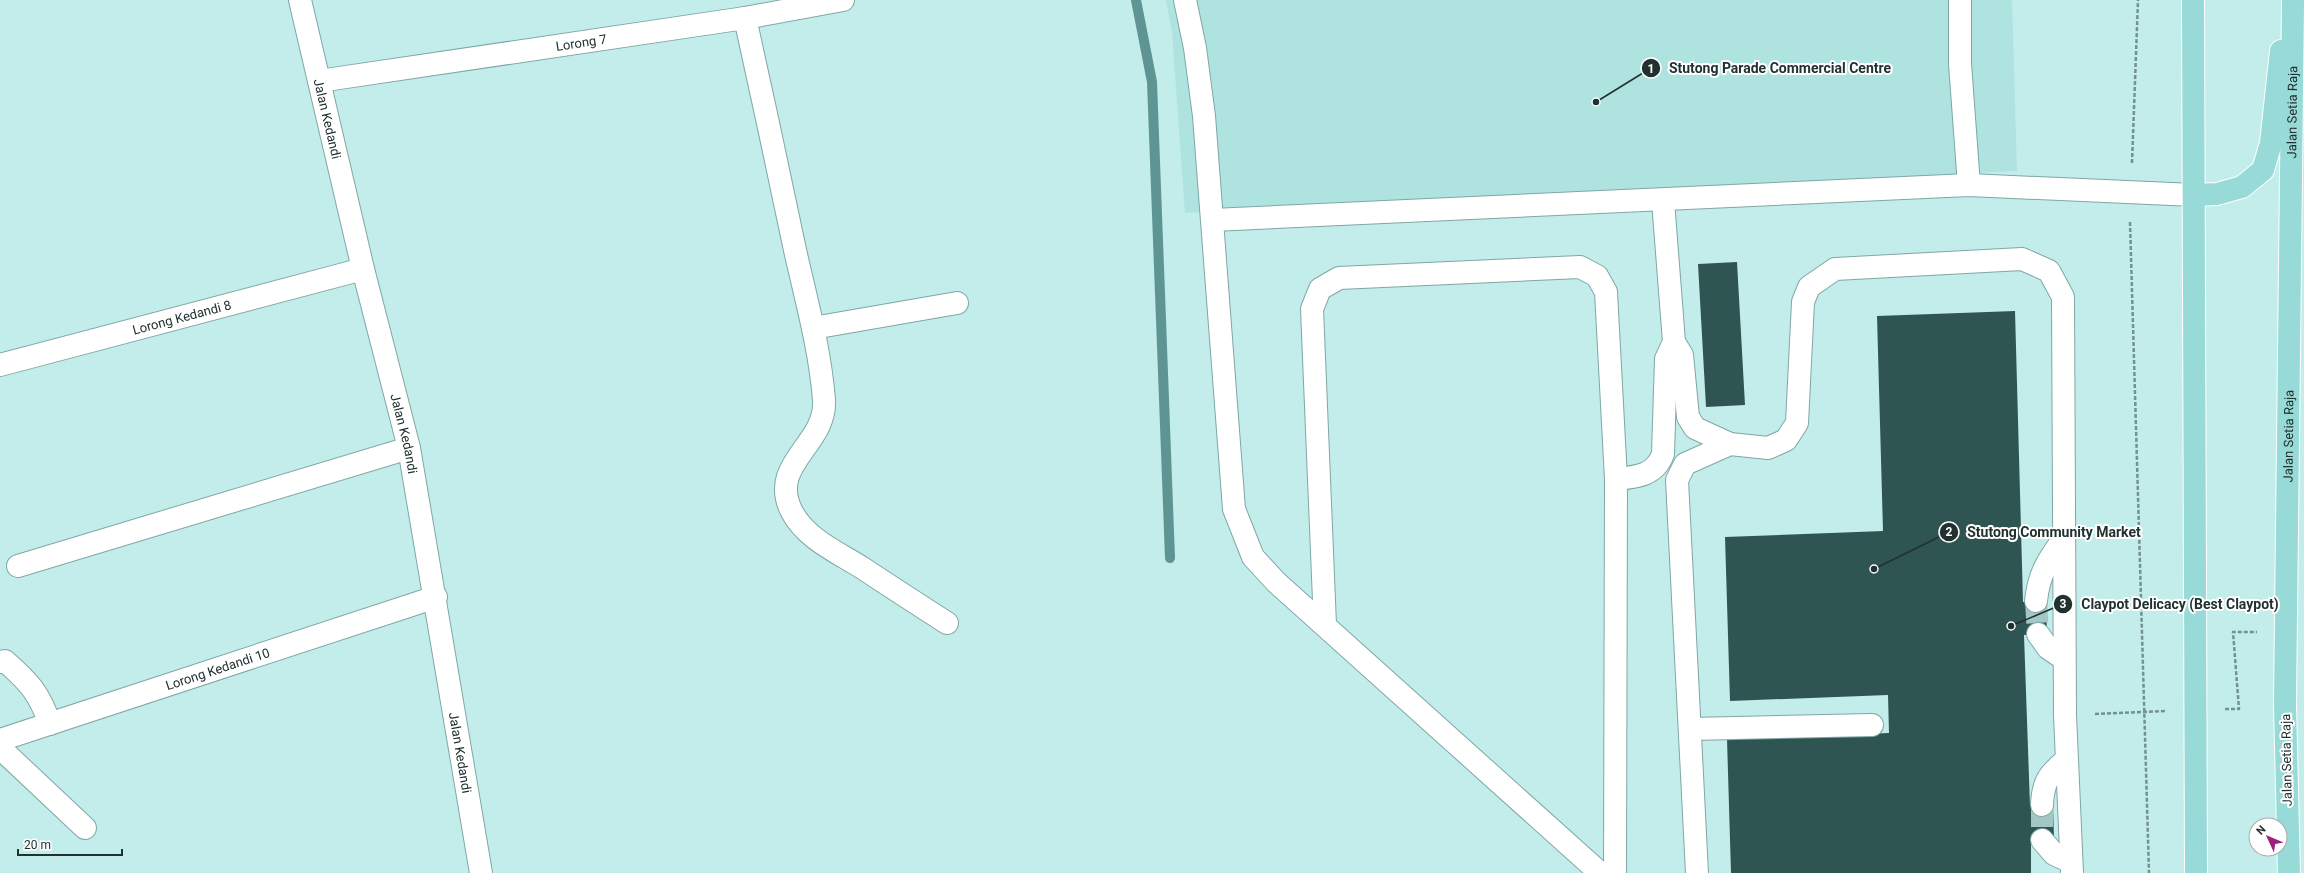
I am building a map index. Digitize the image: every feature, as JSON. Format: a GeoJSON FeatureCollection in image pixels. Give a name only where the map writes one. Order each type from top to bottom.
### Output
{"type":"FeatureCollection","features":[{"type":"Feature","properties":{"kind":"main road"},"geometry":{"type":"LineString","coordinates":[[2192,0],[2196,873]]}},
{"type":"Feature","properties":{"kind":"main road"},"geometry":{"type":"LineString","coordinates":[[2194,195],[2217,194],[2242,187],[2263,170],[2270,143],[2289,0]]}},
{"type":"Feature","properties":{"kind":"main road","name":"Jalan Setia Raja"},"geometry":{"type":"LineString","coordinates":[[2289,873],[2285,697],[2293,0]]}},
{"type":"Feature","properties":{"kind":"street","name":"Jalan Kedandi"},"geometry":{"type":"LineString","coordinates":[[300,0],[363,269],[409,448],[436,597],[481,873]]}},
{"type":"Feature","properties":{"kind":"street","name":"Lorong 7"},"geometry":{"type":"LineString","coordinates":[[319,81],[745,18],[843,0]]}},
{"type":"Feature","properties":{"kind":"street"},"geometry":{"type":"LineString","coordinates":[[1185,0],[1195,48],[1204,116],[1234,509],[1253,558],[1276,582],[1600,873]]}},
{"type":"Feature","properties":{"kind":"street"},"geometry":{"type":"LineString","coordinates":[[1960,0],[1960,64],[1969,186]]}},
{"type":"Feature","properties":{"kind":"street"},"geometry":{"type":"LineString","coordinates":[[745,18],[813,328],[824,401],[822,418],[816,434],[793,462],[788,475],[787,487],[792,512],[810,534],[947,623]]}},
{"type":"Feature","properties":{"kind":"street"},"geometry":{"type":"LineString","coordinates":[[1213,220],[1663,201],[1969,186],[2194,195]]}},
{"type":"Feature","properties":{"kind":"street"},"geometry":{"type":"LineString","coordinates":[[1663,201],[1674,342],[1682,355],[1688,417],[1695,428],[1730,444],[1768,448],[1786,440],[1797,423],[1803,302],[1809,287],[1823,275],[1835,269],[1852,266],[2022,259],[2049,271],[2063,297],[2064,659],[2066,760],[2071,868]]}},
{"type":"Feature","properties":{"kind":"street"},"geometry":{"type":"LineString","coordinates":[[1325,625],[1312,309],[1320,289],[1340,278],[1580,267],[1597,276],[1606,292],[1616,479],[1615,873]]}},
{"type":"Feature","properties":{"kind":"street","name":"Lorong Kedandi 8"},"geometry":{"type":"LineString","coordinates":[[0,365],[363,269]]}},
{"type":"Feature","properties":{"kind":"street"},"geometry":{"type":"LineString","coordinates":[[813,328],[956,303]]}},
{"type":"Feature","properties":{"kind":"street"},"geometry":{"type":"LineString","coordinates":[[1616,479],[1640,476],[1650,472],[1660,462],[1663,454],[1666,359],[1674,342]]}},
{"type":"Feature","properties":{"kind":"street"},"geometry":{"type":"LineString","coordinates":[[1697,873],[1677,480],[1685,464],[1730,444]]}},
{"type":"Feature","properties":{"kind":"street"},"geometry":{"type":"LineString","coordinates":[[18,566],[409,448]]}},
{"type":"Feature","properties":{"kind":"street"},"geometry":{"type":"LineString","coordinates":[[2036,601],[2044,566],[2064,538]]}},
{"type":"Feature","properties":{"kind":"street","name":"Lorong Kedandi 10"},"geometry":{"type":"LineString","coordinates":[[0,740],[436,597]]}},
{"type":"Feature","properties":{"kind":"street"},"geometry":{"type":"LineString","coordinates":[[2038,634],[2048,648],[2064,659]]}},
{"type":"Feature","properties":{"kind":"street"},"geometry":{"type":"LineString","coordinates":[[0,662],[6,661],[30,683],[42,703],[50,724]]}},
{"type":"Feature","properties":{"kind":"street"},"geometry":{"type":"LineString","coordinates":[[1690,729],[1872,725]]}},
{"type":"Feature","properties":{"kind":"street"},"geometry":{"type":"LineString","coordinates":[[0,748],[85,828]]}},
{"type":"Feature","properties":{"kind":"street"},"geometry":{"type":"LineString","coordinates":[[2042,806],[2043,787],[2052,771],[2066,760]]}},
{"type":"Feature","properties":{"kind":"street"},"geometry":{"type":"LineString","coordinates":[[2042,840],[2054,854],[2071,868]]}},
{"type":"Feature","properties":{"kind":"path"},"geometry":{"type":"LineString","coordinates":[[2138,0],[2130,253],[2149,873]]}},
{"type":"Feature","properties":{"kind":"shaded area"},"geometry":{"type":"Polygon","coordinates":[[[1166,0],[2012,0],[2017,171],[1185,213],[1172,32],[1166,0]]]}},
{"type":"Feature","properties":{"kind":"building"},"geometry":{"type":"Polygon","coordinates":[[[1737,262],[1745,405],[1706,407],[1698,264],[1737,262]]]}},
{"type":"Feature","properties":{"kind":"building"},"geometry":{"type":"Polygon","coordinates":[[[2015,311],[2023,602],[2046,601],[2047,634],[2024,635],[2030,806],[2053,805],[2054,839],[2031,840],[2031,873],[1731,873],[1727,739],[1889,733],[1888,695],[1730,701],[1725,537],[1883,531],[1877,316],[2015,311]]]}},
{"type":"Feature","properties":{"kind":"waterway"},"geometry":{"type":"LineString","coordinates":[[1136,0],[1152,82],[1170,558]]}},
{"type":"Feature","properties":{"kind":"tunnel"},"geometry":{"type":"LineString","coordinates":[[2036,601],[2038,634]]}},
{"type":"Feature","properties":{"kind":"tunnel"},"geometry":{"type":"LineString","coordinates":[[2042,805],[2042,840]]}},
{"type":"Feature","properties":{"kind":"place","name":"Stutong Parade Commercial Centre"},"geometry":{"type":"Point","coordinates":[1596,102]}},
{"type":"Feature","properties":{"kind":"place","name":"Stutong Community Market"},"geometry":{"type":"Point","coordinates":[1874,569]}},
{"type":"Feature","properties":{"kind":"place","name":"Claypot Delicacy (Best Claypot)"},"geometry":{"type":"Point","coordinates":[2011,626]}}]}
